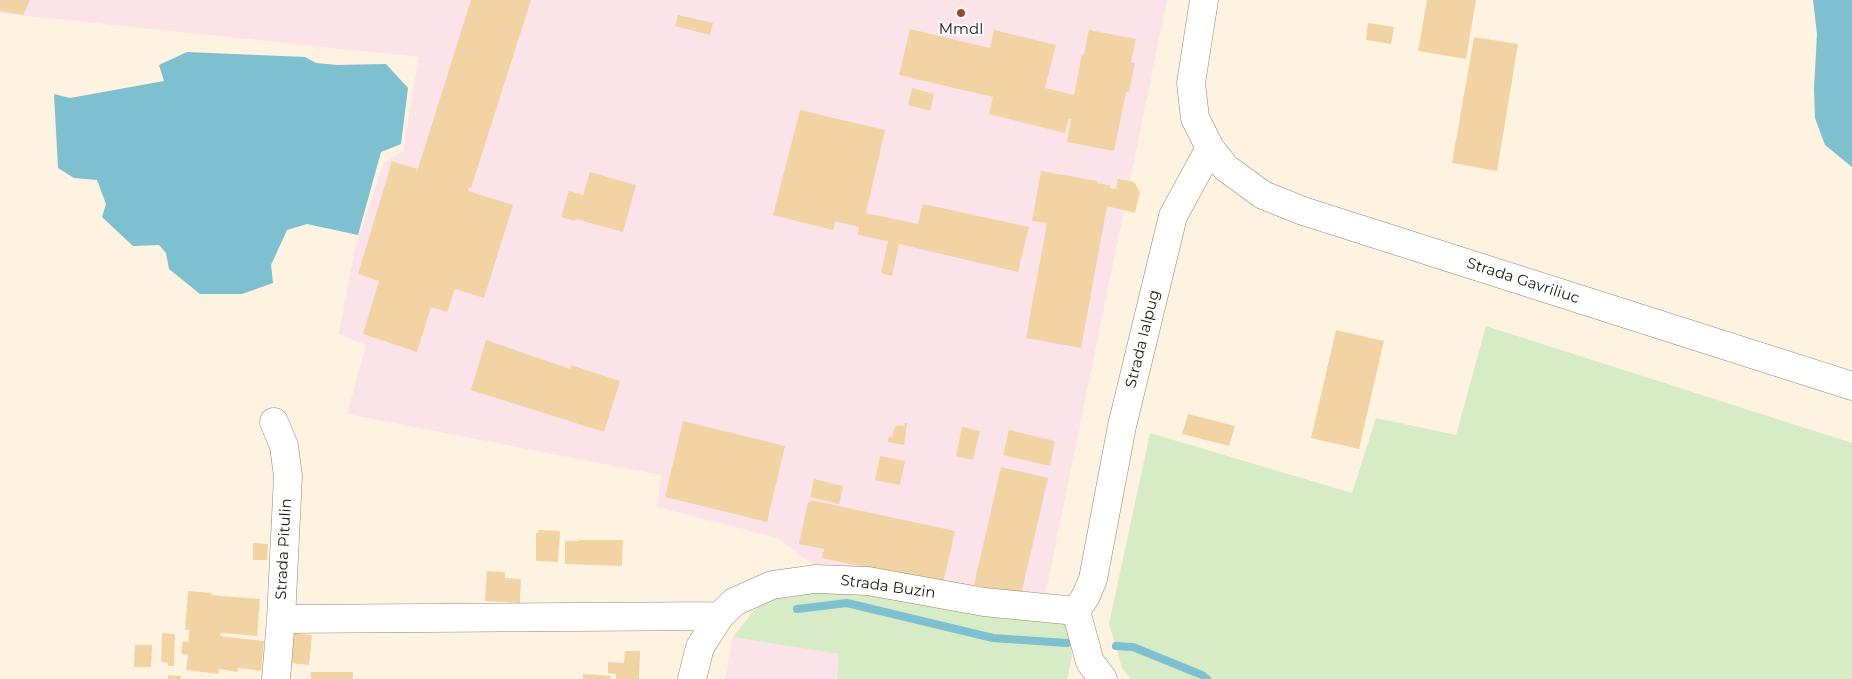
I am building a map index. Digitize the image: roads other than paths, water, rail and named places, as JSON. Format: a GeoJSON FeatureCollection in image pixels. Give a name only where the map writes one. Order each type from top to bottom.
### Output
{"type":"FeatureCollection","features":[{"type":"Feature","properties":{"kind":"street"},"geometry":{"type":"LineString","coordinates":[[1204,0],[1190,83],[1195,118],[1210,148]]}},
{"type":"Feature","properties":{"kind":"street","name":"Strada Gavriliuc"},"geometry":{"type":"LineString","coordinates":[[1210,148],[1226,168],[1263,194],[1302,211],[1852,386]]}},
{"type":"Feature","properties":{"kind":"street","name":"Strada Ialpug"},"geometry":{"type":"LineString","coordinates":[[1076,611],[1086,596],[1093,579],[1122,426],[1173,216],[1210,148]]}},
{"type":"Feature","properties":{"kind":"street","name":"Strada Pitulin"},"geometry":{"type":"LineString","coordinates":[[274,422],[284,446],[288,476],[276,679]]}},
{"type":"Feature","properties":{"kind":"street","name":"Strada Buzin"},"geometry":{"type":"LineString","coordinates":[[692,679],[700,647],[720,616],[734,602],[772,585],[815,579],[868,582],[984,602],[1076,611]]}},
{"type":"Feature","properties":{"kind":"street"},"geometry":{"type":"LineString","coordinates":[[1076,611],[1090,662],[1103,679]]}},
{"type":"Feature","properties":{"kind":"street"},"geometry":{"type":"LineString","coordinates":[[281,619],[720,616]]}},
{"type":"Feature","properties":{"kind":"water"},"geometry":{"type":"Polygon","coordinates":[[[1813,0],[1852,0],[1852,167],[1825,145],[1815,118],[1814,89],[1817,34],[1813,0]]]}},
{"type":"Feature","properties":{"kind":"water"},"geometry":{"type":"Polygon","coordinates":[[[187,52],[305,57],[316,63],[337,65],[386,64],[408,88],[401,144],[381,152],[358,235],[307,224],[287,230],[271,265],[273,283],[242,294],[200,294],[169,269],[166,253],[159,245],[133,246],[102,217],[106,204],[97,180],[74,178],[58,168],[54,94],[70,98],[164,81],[159,65],[187,52]]]}},
{"type":"Feature","properties":{"kind":"waterway"},"geometry":{"type":"LineString","coordinates":[[797,609],[847,603],[993,638],[1067,643]]}},
{"type":"Feature","properties":{"kind":"waterway"},"geometry":{"type":"LineString","coordinates":[[1116,646],[1133,647],[1202,675],[1207,679]]}},
{"type":"Feature","properties":{"kind":"place","name":"Mmdl"},"geometry":{"type":"Point","coordinates":[961,13]}}]}
